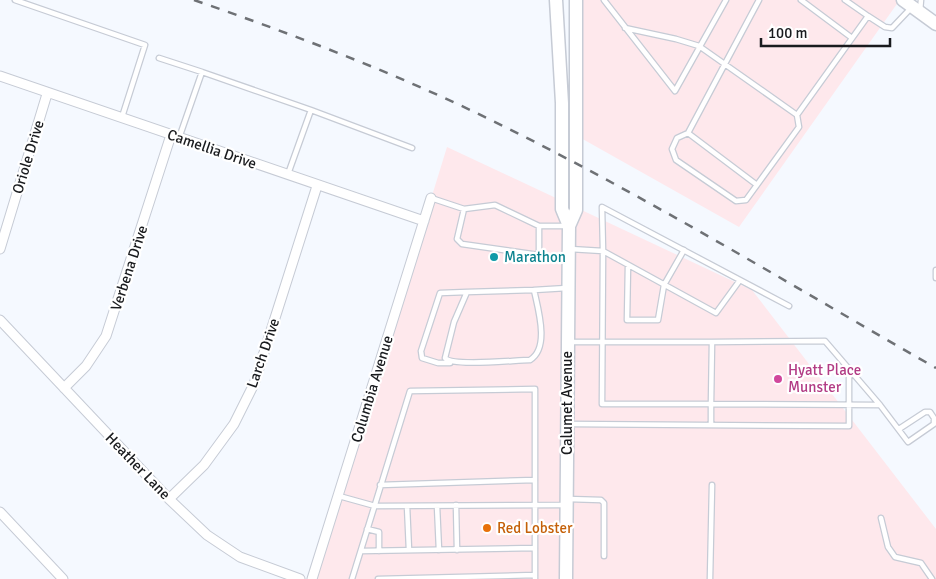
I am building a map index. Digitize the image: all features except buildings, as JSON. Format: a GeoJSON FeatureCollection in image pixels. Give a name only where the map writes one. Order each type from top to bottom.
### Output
{"type":"FeatureCollection","features":[{"type":"Feature","properties":{"kind":"main road","name":"Calumet Avenue"},"geometry":{"type":"LineString","coordinates":[[556,0],[562,103],[562,209],[569,226]]}},
{"type":"Feature","properties":{"kind":"main road","name":"Calumet Avenue"},"geometry":{"type":"LineString","coordinates":[[566,579],[568,254],[569,226],[576,210],[576,0]]}},
{"type":"Feature","properties":{"kind":"main road"},"geometry":{"type":"LineString","coordinates":[[914,5],[936,24]]}},
{"type":"Feature","properties":{"kind":"street","name":"Camellia Drive"},"geometry":{"type":"LineString","coordinates":[[0,76],[47,94],[424,221]]}},
{"type":"Feature","properties":{"kind":"street","name":"Oriole Drive"},"geometry":{"type":"LineString","coordinates":[[0,249],[47,94]]}},
{"type":"Feature","properties":{"kind":"street","name":"Verbena Drive"},"geometry":{"type":"LineString","coordinates":[[64,388],[86,366],[106,336],[175,136]]}},
{"type":"Feature","properties":{"kind":"street","name":"Larch Drive"},"geometry":{"type":"LineString","coordinates":[[169,499],[204,465],[234,424],[254,384],[317,186]]}},
{"type":"Feature","properties":{"kind":"street","name":"Columbia Avenue"},"geometry":{"type":"LineString","coordinates":[[312,579],[431,198]]}},
{"type":"Feature","properties":{"kind":"street","name":"Heather Lane"},"geometry":{"type":"LineString","coordinates":[[0,320],[169,499],[207,535],[240,556],[300,579]]}},
{"type":"Feature","properties":{"kind":"street"},"geometry":{"type":"LineString","coordinates":[[0,512],[63,579]]}},
{"type":"Feature","properties":{"kind":"lane"},"geometry":{"type":"LineString","coordinates":[[16,0],[145,45],[122,118]]}},
{"type":"Feature","properties":{"kind":"lane"},"geometry":{"type":"LineString","coordinates":[[604,0],[675,91],[726,0]]}},
{"type":"Feature","properties":{"kind":"lane"},"geometry":{"type":"LineString","coordinates":[[759,0],[688,133],[677,138],[672,150],[676,160],[736,201],[746,200],[799,127],[797,115],[868,16]]}},
{"type":"Feature","properties":{"kind":"lane"},"geometry":{"type":"LineString","coordinates":[[801,0],[852,38]]}},
{"type":"Feature","properties":{"kind":"lane"},"geometry":{"type":"LineString","coordinates":[[846,0],[884,27],[892,28],[914,5]]}},
{"type":"Feature","properties":{"kind":"lane"},"geometry":{"type":"LineString","coordinates":[[625,28],[699,46],[797,115]]}},
{"type":"Feature","properties":{"kind":"lane"},"geometry":{"type":"LineString","coordinates":[[159,58],[311,110],[412,148]]}},
{"type":"Feature","properties":{"kind":"lane"},"geometry":{"type":"LineString","coordinates":[[175,136],[202,72]]}},
{"type":"Feature","properties":{"kind":"lane"},"geometry":{"type":"LineString","coordinates":[[287,176],[311,110]]}},
{"type":"Feature","properties":{"kind":"lane"},"geometry":{"type":"LineString","coordinates":[[688,133],[757,185]]}},
{"type":"Feature","properties":{"kind":"lane"},"geometry":{"type":"LineString","coordinates":[[431,198],[464,209],[495,205],[539,226],[569,226]]}},
{"type":"Feature","properties":{"kind":"lane"},"geometry":{"type":"LineString","coordinates":[[789,306],[602,207],[602,404],[880,405]]}},
{"type":"Feature","properties":{"kind":"lane"},"geometry":{"type":"LineString","coordinates":[[464,209],[457,239],[462,244],[539,255],[603,252],[716,313],[740,280]]}},
{"type":"Feature","properties":{"kind":"lane"},"geometry":{"type":"LineString","coordinates":[[539,226],[539,255]]}},
{"type":"Feature","properties":{"kind":"lane"},"geometry":{"type":"LineString","coordinates":[[628,265],[627,320],[658,320],[664,285],[684,250]]}},
{"type":"Feature","properties":{"kind":"lane"},"geometry":{"type":"LineString","coordinates":[[936,270],[936,278]]}},
{"type":"Feature","properties":{"kind":"lane"},"geometry":{"type":"LineString","coordinates":[[534,290],[541,344],[536,356],[530,360],[438,363],[422,358],[421,351],[440,293],[568,288]]}},
{"type":"Feature","properties":{"kind":"lane"},"geometry":{"type":"LineString","coordinates":[[452,363],[444,358],[456,315],[466,292]]}},
{"type":"Feature","properties":{"kind":"lane"},"geometry":{"type":"LineString","coordinates":[[568,342],[825,341],[880,405],[908,442],[934,424],[934,418],[930,412],[924,412],[899,429]]}},
{"type":"Feature","properties":{"kind":"lane"},"geometry":{"type":"LineString","coordinates":[[711,425],[712,342]]}},
{"type":"Feature","properties":{"kind":"lane"},"geometry":{"type":"LineString","coordinates":[[567,424],[849,426],[849,368]]}},
{"type":"Feature","properties":{"kind":"lane"},"geometry":{"type":"LineString","coordinates":[[352,579],[410,391],[535,389],[535,577],[378,579]]}},
{"type":"Feature","properties":{"kind":"lane"},"geometry":{"type":"LineString","coordinates":[[380,485],[535,480]]}},
{"type":"Feature","properties":{"kind":"lane"},"geometry":{"type":"LineString","coordinates":[[710,579],[712,485]]}},
{"type":"Feature","properties":{"kind":"lane"},"geometry":{"type":"LineString","coordinates":[[338,496],[375,506],[535,505],[601,500],[604,504],[604,556]]}},
{"type":"Feature","properties":{"kind":"lane"},"geometry":{"type":"LineString","coordinates":[[407,506],[409,550]]}},
{"type":"Feature","properties":{"kind":"lane"},"geometry":{"type":"LineString","coordinates":[[437,506],[439,550]]}},
{"type":"Feature","properties":{"kind":"lane"},"geometry":{"type":"LineString","coordinates":[[456,506],[457,550]]}},
{"type":"Feature","properties":{"kind":"lane"},"geometry":{"type":"LineString","coordinates":[[881,518],[888,547],[895,557],[920,563],[932,579]]}},
{"type":"Feature","properties":{"kind":"lane"},"geometry":{"type":"LineString","coordinates":[[367,529],[379,532],[379,550]]}},
{"type":"Feature","properties":{"kind":"lane"},"geometry":{"type":"LineString","coordinates":[[361,551],[535,548]]}},
{"type":"Feature","properties":{"kind":"shaded area"},"geometry":{"type":"Polygon","coordinates":[[[579,0],[899,1],[739,227],[579,137],[579,0]]]}},
{"type":"Feature","properties":{"kind":"shaded area"},"geometry":{"type":"Polygon","coordinates":[[[447,147],[752,290],[936,529],[936,579],[314,579],[447,147]]]}},
{"type":"Feature","properties":{"kind":"railway"},"geometry":{"type":"LineString","coordinates":[[194,0],[344,56],[418,86],[491,120],[660,209],[936,368]]}},
{"type":"Feature","properties":{"kind":"place","name":"Marathon"},"geometry":{"type":"Point","coordinates":[494,257]}},
{"type":"Feature","properties":{"kind":"place","name":"Hyatt Place Munster"},"geometry":{"type":"Point","coordinates":[778,379]}},
{"type":"Feature","properties":{"kind":"place","name":"Red Lobster"},"geometry":{"type":"Point","coordinates":[487,528]}}]}
